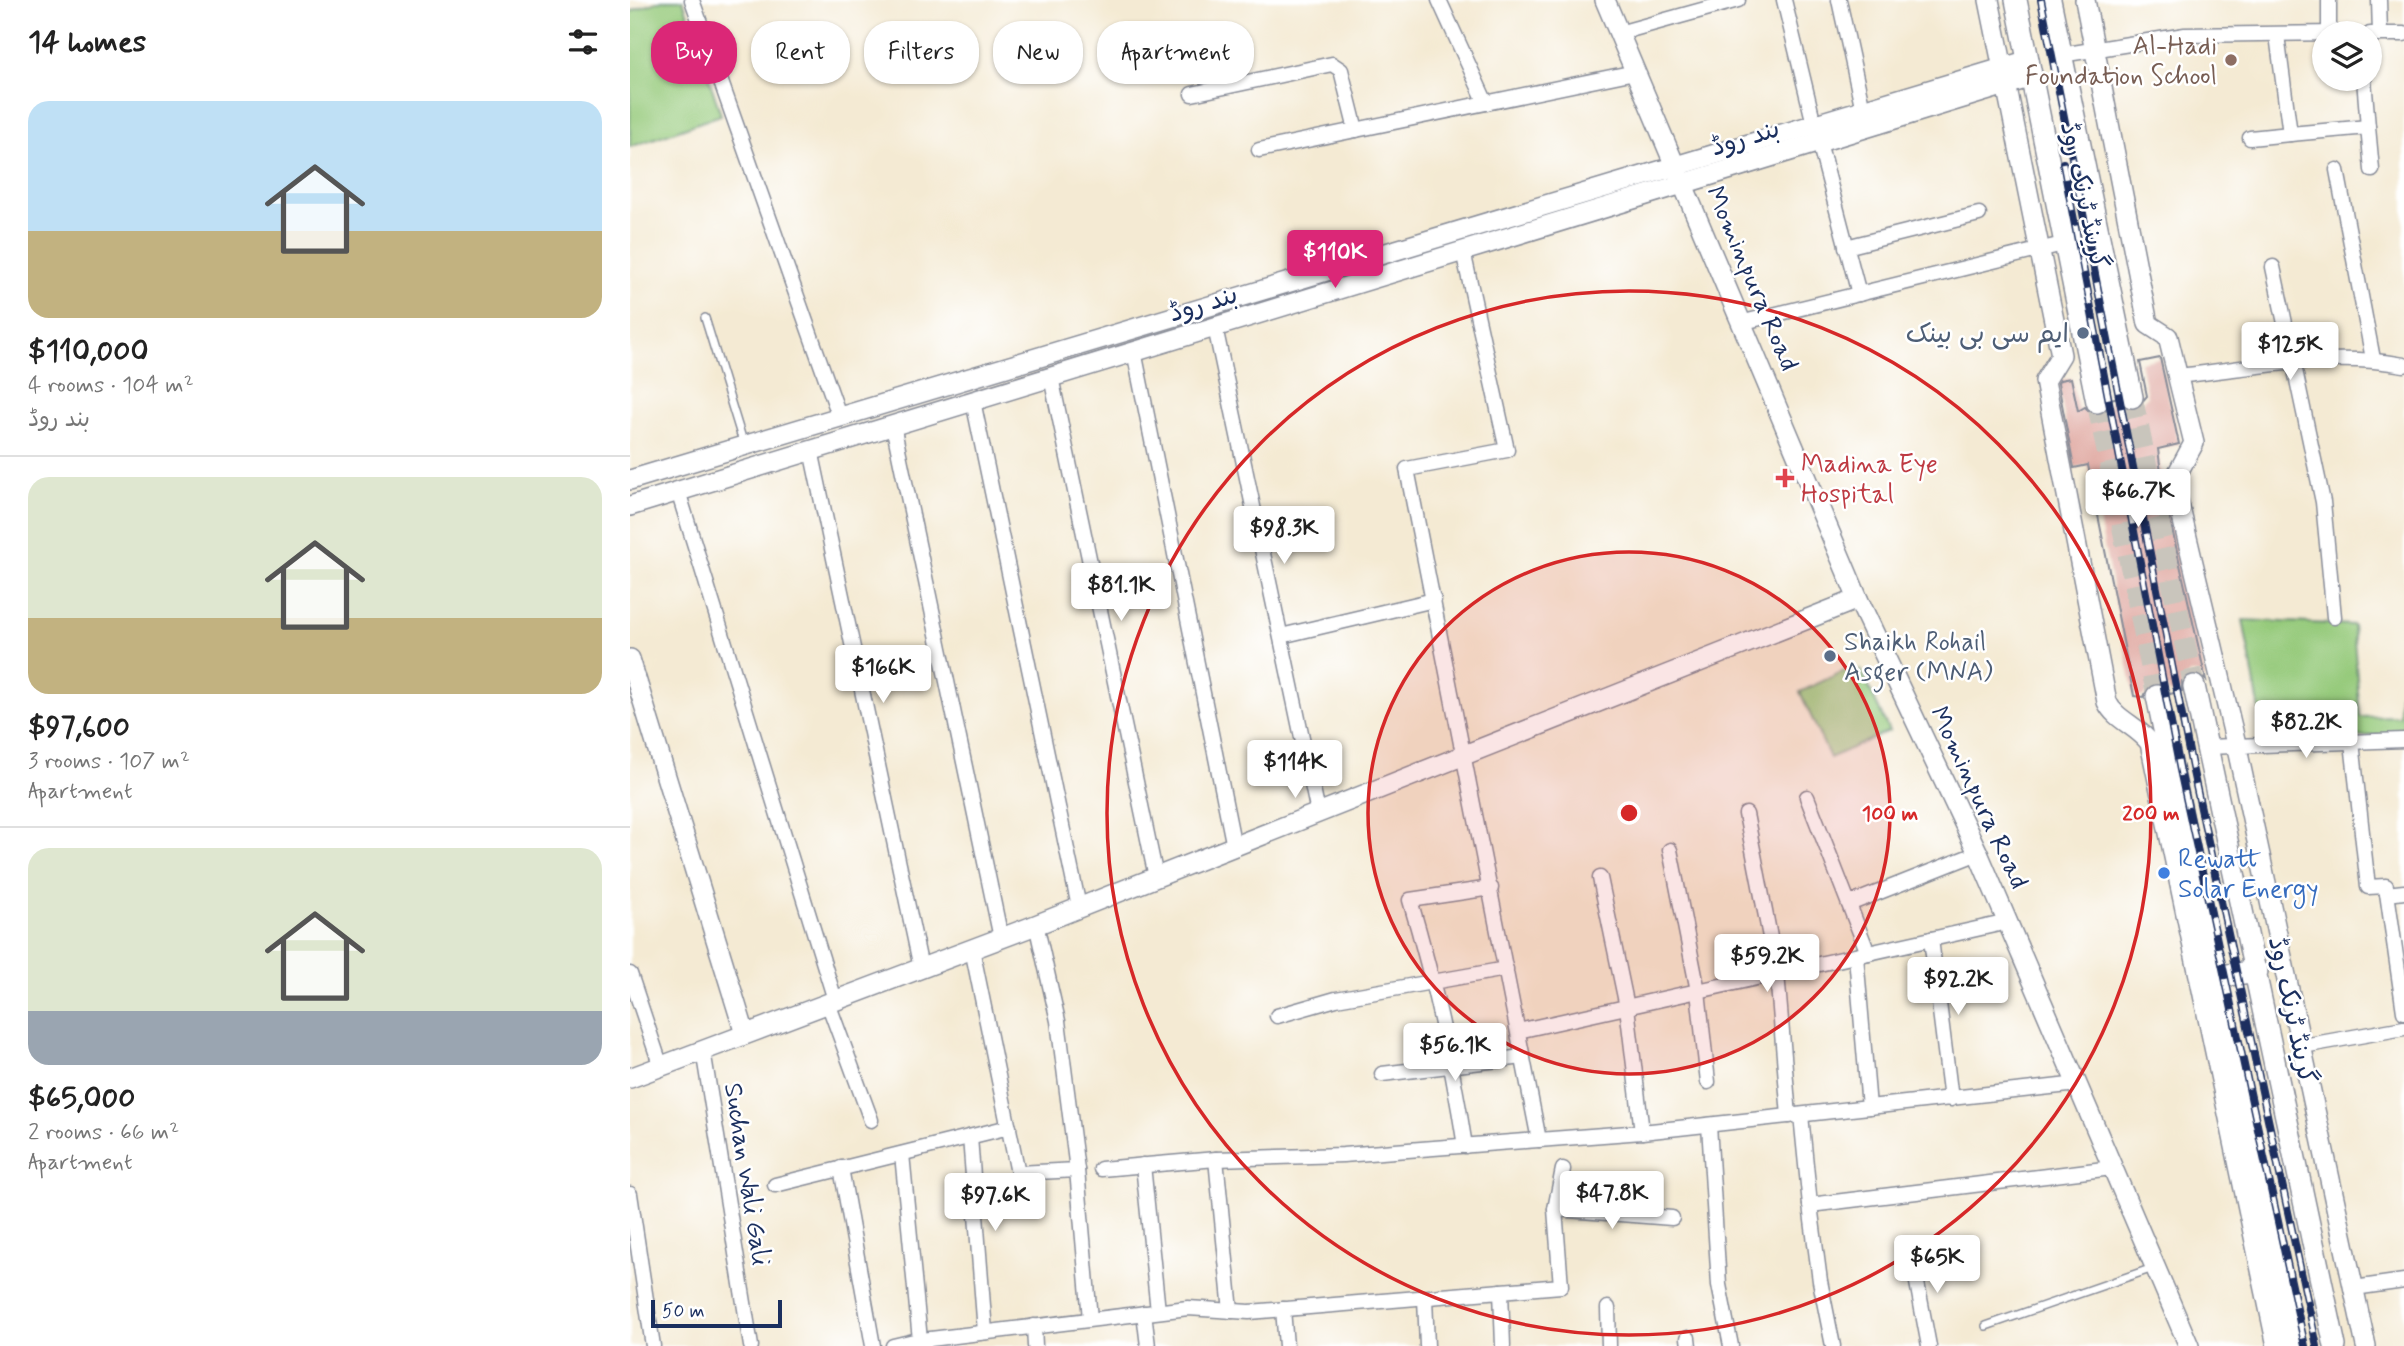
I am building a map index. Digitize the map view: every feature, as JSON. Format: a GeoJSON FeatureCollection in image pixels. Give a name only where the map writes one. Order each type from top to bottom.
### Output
{"type":"FeatureCollection","features":[{"type":"Feature","properties":{"kind":"main road","name":"گرینڈ ٹرنک روڈ"},"geometry":{"type":"LineString","coordinates":[[2016,0],[2097,402]]}},
{"type":"Feature","properties":{"kind":"main road","name":"گرینڈ ٹرنک روڈ"},"geometry":{"type":"LineString","coordinates":[[2050,0],[2132,397]]}},
{"type":"Feature","properties":{"kind":"main road","name":"گرینڈ ٹرنک روڈ"},"geometry":{"type":"LineString","coordinates":[[2194,686],[2335,1346]]}},
{"type":"Feature","properties":{"kind":"main road"},"geometry":{"type":"LineString","coordinates":[[2157,696],[2293,1346]]}},
{"type":"Feature","properties":{"kind":"main road"},"geometry":{"type":"LineString","coordinates":[[2214,977],[2257,971]]}},
{"type":"Feature","properties":{"kind":"street"},"geometry":{"type":"LineString","coordinates":[[692,0],[840,418]]}},
{"type":"Feature","properties":{"kind":"street"},"geometry":{"type":"LineString","coordinates":[[1439,0],[1486,103]]}},
{"type":"Feature","properties":{"kind":"street","name":"Mominpura Road"},"geometry":{"type":"LineString","coordinates":[[1605,0],[1744,322],[1858,599],[1978,853],[2078,1084],[2153,1268],[2189,1346]]}},
{"type":"Feature","properties":{"kind":"street"},"geometry":{"type":"LineString","coordinates":[[1619,33],[1738,0]]}},
{"type":"Feature","properties":{"kind":"street"},"geometry":{"type":"LineString","coordinates":[[1784,0],[1859,294]]}},
{"type":"Feature","properties":{"kind":"street"},"geometry":{"type":"LineString","coordinates":[[1839,0],[1863,110]]}},
{"type":"Feature","properties":{"kind":"street"},"geometry":{"type":"LineString","coordinates":[[1989,0],[2061,355],[2045,381],[2107,702],[2110,710],[2138,728],[2150,743],[2277,1346]]}},
{"type":"Feature","properties":{"kind":"street"},"geometry":{"type":"LineString","coordinates":[[2085,0],[2148,324],[2168,337],[2194,447],[2176,476],[2175,487],[2236,744],[2366,1346]]}},
{"type":"Feature","properties":{"kind":"street"},"geometry":{"type":"LineString","coordinates":[[2329,0],[2329,21]]}},
{"type":"Feature","properties":{"kind":"street"},"geometry":{"type":"LineString","coordinates":[[2377,21],[2379,0]]}},
{"type":"Feature","properties":{"kind":"street"},"geometry":{"type":"LineString","coordinates":[[2061,55],[2095,47],[2185,35],[2312,34]]}},
{"type":"Feature","properties":{"kind":"street"},"geometry":{"type":"LineString","coordinates":[[2382,34],[2404,34]]}},
{"type":"Feature","properties":{"kind":"street"},"geometry":{"type":"LineString","coordinates":[[2277,35],[2290,134]]}},
{"type":"Feature","properties":{"kind":"street"},"geometry":{"type":"LineString","coordinates":[[1192,94],[1332,64],[1340,70],[1356,130]]}},
{"type":"Feature","properties":{"kind":"street","name":"بند روڈ"},"geometry":{"type":"LineString","coordinates":[[630,480],[1679,175],[2031,68]]}},
{"type":"Feature","properties":{"kind":"street"},"geometry":{"type":"LineString","coordinates":[[1259,150],[1635,72]]}},
{"type":"Feature","properties":{"kind":"street","name":"بند روڈ"},"geometry":{"type":"LineString","coordinates":[[1816,133],[1863,110],[2005,76]]}},
{"type":"Feature","properties":{"kind":"street"},"geometry":{"type":"LineString","coordinates":[[2365,91],[2372,170]]}},
{"type":"Feature","properties":{"kind":"street"},"geometry":{"type":"LineString","coordinates":[[2250,138],[2368,127]]}},
{"type":"Feature","properties":{"kind":"street"},"geometry":{"type":"LineString","coordinates":[[2337,170],[2373,359]]}},
{"type":"Feature","properties":{"kind":"street","name":"بند روڈ"},"geometry":{"type":"LineString","coordinates":[[630,506],[1463,251],[1679,175]]}},
{"type":"Feature","properties":{"kind":"street"},"geometry":{"type":"LineString","coordinates":[[1846,247],[1979,214]]}},
{"type":"Feature","properties":{"kind":"street"},"geometry":{"type":"LineString","coordinates":[[1744,322],[2067,243]]}},
{"type":"Feature","properties":{"kind":"street"},"geometry":{"type":"LineString","coordinates":[[1463,251],[1507,450],[1407,469],[1539,1140]]}},
{"type":"Feature","properties":{"kind":"street"},"geometry":{"type":"LineString","coordinates":[[2273,267],[2323,502],[2334,617]]}},
{"type":"Feature","properties":{"kind":"street"},"geometry":{"type":"LineString","coordinates":[[1215,327],[1318,813]]}},
{"type":"Feature","properties":{"kind":"street"},"geometry":{"type":"LineString","coordinates":[[1134,351],[1234,847]]}},
{"type":"Feature","properties":{"kind":"street"},"geometry":{"type":"LineString","coordinates":[[2178,376],[2373,359],[2404,365]]}},
{"type":"Feature","properties":{"kind":"street"},"geometry":{"type":"LineString","coordinates":[[1051,377],[1156,877]]}},
{"type":"Feature","properties":{"kind":"street"},"geometry":{"type":"LineString","coordinates":[[973,401],[1079,907]]}},
{"type":"Feature","properties":{"kind":"street"},"geometry":{"type":"LineString","coordinates":[[893,425],[1001,938]]}},
{"type":"Feature","properties":{"kind":"street"},"geometry":{"type":"LineString","coordinates":[[811,450],[921,968]]}},
{"type":"Feature","properties":{"kind":"street"},"geometry":{"type":"LineString","coordinates":[[678,491],[831,1002],[872,1120]]}},
{"type":"Feature","properties":{"kind":"street"},"geometry":{"type":"LineString","coordinates":[[630,1078],[1001,938],[1858,599]]}},
{"type":"Feature","properties":{"kind":"street"},"geometry":{"type":"LineString","coordinates":[[1281,636],[1434,600]]}},
{"type":"Feature","properties":{"kind":"street"},"geometry":{"type":"LineString","coordinates":[[630,659],[635,696],[745,1034]]}},
{"type":"Feature","properties":{"kind":"street"},"geometry":{"type":"LineString","coordinates":[[2207,747],[2404,740]]}},
{"type":"Feature","properties":{"kind":"street"},"geometry":{"type":"LineString","coordinates":[[2352,742],[2368,887],[2386,886],[2404,1012]]}},
{"type":"Feature","properties":{"kind":"street"},"geometry":{"type":"LineString","coordinates":[[1807,797],[1849,904],[1862,954],[1869,1107]]}},
{"type":"Feature","properties":{"kind":"street"},"geometry":{"type":"LineString","coordinates":[[1746,814],[1777,974],[1795,1116],[1820,1281],[1833,1346]]}},
{"type":"Feature","properties":{"kind":"street"},"geometry":{"type":"LineString","coordinates":[[1670,850],[1698,991],[1708,1082]]}},
{"type":"Feature","properties":{"kind":"street"},"geometry":{"type":"LineString","coordinates":[[1849,904],[1978,853]]}},
{"type":"Feature","properties":{"kind":"street"},"geometry":{"type":"LineString","coordinates":[[1601,878],[1627,1007],[1642,1132]]}},
{"type":"Feature","properties":{"kind":"street"},"geometry":{"type":"LineString","coordinates":[[1465,1146],[1452,1065],[1434,982],[1410,900],[1491,888]]}},
{"type":"Feature","properties":{"kind":"street"},"geometry":{"type":"LineString","coordinates":[[2387,894],[2404,891]]}},
{"type":"Feature","properties":{"kind":"street"},"geometry":{"type":"LineString","coordinates":[[1518,1031],[2008,922]]}},
{"type":"Feature","properties":{"kind":"street"},"geometry":{"type":"LineString","coordinates":[[1036,924],[1058,1021],[1077,1170],[1090,1319]]}},
{"type":"Feature","properties":{"kind":"street"},"geometry":{"type":"LineString","coordinates":[[1931,939],[1951,1099]]}},
{"type":"Feature","properties":{"kind":"street"},"geometry":{"type":"LineString","coordinates":[[972,948],[1018,1173],[1077,1170]]}},
{"type":"Feature","properties":{"kind":"street"},"geometry":{"type":"LineString","coordinates":[[1278,1016],[1336,999],[1506,968]]}},
{"type":"Feature","properties":{"kind":"street"},"geometry":{"type":"LineString","coordinates":[[630,974],[661,1067]]}},
{"type":"Feature","properties":{"kind":"street"},"geometry":{"type":"LineString","coordinates":[[2303,1046],[2404,1028]]}},
{"type":"Feature","properties":{"kind":"street","name":"Suchan Wali Gali"},"geometry":{"type":"LineString","coordinates":[[703,1051],[751,1346]]}},
{"type":"Feature","properties":{"kind":"street"},"geometry":{"type":"LineString","coordinates":[[1382,1074],[1523,1057]]}},
{"type":"Feature","properties":{"kind":"street"},"geometry":{"type":"LineString","coordinates":[[1101,1169],[1216,1159],[1343,1156],[1642,1132],[2078,1084]]}},
{"type":"Feature","properties":{"kind":"street"},"geometry":{"type":"LineString","coordinates":[[1709,1125],[1719,1285],[1731,1346]]}},
{"type":"Feature","properties":{"kind":"street"},"geometry":{"type":"LineString","coordinates":[[775,1185],[1009,1128]]}},
{"type":"Feature","properties":{"kind":"street"},"geometry":{"type":"LineString","coordinates":[[970,1137],[985,1332]]}},
{"type":"Feature","properties":{"kind":"street"},"geometry":{"type":"LineString","coordinates":[[902,1154],[920,1340]]}},
{"type":"Feature","properties":{"kind":"street"},"geometry":{"type":"LineString","coordinates":[[1216,1159],[1231,1311]]}},
{"type":"Feature","properties":{"kind":"street"},"geometry":{"type":"LineString","coordinates":[[1143,1165],[1151,1312],[1148,1346]]}},
{"type":"Feature","properties":{"kind":"street"},"geometry":{"type":"LineString","coordinates":[[841,1168],[873,1346]]}},
{"type":"Feature","properties":{"kind":"street"},"geometry":{"type":"LineString","coordinates":[[1810,1205],[2112,1168]]}},
{"type":"Feature","properties":{"kind":"street"},"geometry":{"type":"LineString","coordinates":[[893,1346],[920,1340],[951,1341],[985,1332],[1188,1308],[1231,1311],[1283,1309],[1561,1286],[1555,1209],[1563,1169]]}},
{"type":"Feature","properties":{"kind":"street"},"geometry":{"type":"LineString","coordinates":[[630,1194],[653,1346]]}},
{"type":"Feature","properties":{"kind":"street"},"geometry":{"type":"LineString","coordinates":[[1555,1209],[1671,1218]]}},
{"type":"Feature","properties":{"kind":"street"},"geometry":{"type":"LineString","coordinates":[[1911,1251],[1929,1346]]}},
{"type":"Feature","properties":{"kind":"street"},"geometry":{"type":"LineString","coordinates":[[2354,1288],[2404,1281]]}},
{"type":"Feature","properties":{"kind":"street"},"geometry":{"type":"LineString","coordinates":[[1502,1291],[1503,1346]]}},
{"type":"Feature","properties":{"kind":"street"},"geometry":{"type":"LineString","coordinates":[[1425,1297],[1427,1346]]}},
{"type":"Feature","properties":{"kind":"street"},"geometry":{"type":"LineString","coordinates":[[1608,1308],[1609,1346]]}},
{"type":"Feature","properties":{"kind":"street"},"geometry":{"type":"LineString","coordinates":[[1283,1309],[1286,1346]]}},
{"type":"Feature","properties":{"kind":"street"},"geometry":{"type":"LineString","coordinates":[[1034,1326],[1035,1346]]}},
{"type":"Feature","properties":{"kind":"lane"},"geometry":{"type":"LineString","coordinates":[[705,318],[744,446]]}},
{"type":"Feature","properties":{"kind":"lane"},"geometry":{"type":"LineString","coordinates":[[1986,1326],[2153,1268]]}},
{"type":"Feature","properties":{"kind":"green space"},"geometry":{"type":"Polygon","coordinates":[[[662,0],[683,0],[690,21],[651,21],[651,84],[711,84],[721,115],[630,147],[630,12],[662,0]]]}},
{"type":"Feature","properties":{"kind":"green space"},"geometry":{"type":"Polygon","coordinates":[[[2243,620],[2353,625],[2360,717],[2399,716],[2399,695],[2404,695],[2404,735],[2265,739],[2243,620]]]}},
{"type":"Feature","properties":{"kind":"green space"},"geometry":{"type":"Polygon","coordinates":[[[1848,669],[1851,674],[1861,670],[1889,731],[1830,758],[1800,692],[1848,669]]]}},
{"type":"Feature","properties":{"kind":"building"},"geometry":{"type":"Polygon","coordinates":[[[2160,358],[2179,444],[2158,449],[2163,489],[2206,680],[2199,674],[2191,673],[2182,681],[2182,691],[2170,694],[2166,687],[2155,683],[2148,687],[2144,697],[2134,696],[2088,465],[2074,468],[2058,383],[2071,378],[2078,411],[2085,407],[2092,414],[2100,415],[2109,407],[2110,399],[2119,397],[2123,406],[2135,410],[2147,396],[2140,362],[2160,358]]]}},
{"type":"Feature","properties":{"kind":"tunnel"},"geometry":{"type":"LineString","coordinates":[[2132,397],[2194,686]]}},
{"type":"Feature","properties":{"kind":"tunnel"},"geometry":{"type":"LineString","coordinates":[[2097,402],[2157,696]]}},
{"type":"Feature","properties":{"kind":"railway"},"geometry":{"type":"LineString","coordinates":[[2041,0],[2192,767],[2317,1346]]}},
{"type":"Feature","properties":{"kind":"railway"},"geometry":{"type":"LineString","coordinates":[[2063,163],[2180,770],[2305,1346]]}},
{"type":"Feature","properties":{"kind":"place","name":"Al-Hadi Foundation School"},"geometry":{"type":"Point","coordinates":[2231,60]}},
{"type":"Feature","properties":{"kind":"place","name":"ایم سی بی بینک"},"geometry":{"type":"Point","coordinates":[2083,333]}},
{"type":"Feature","properties":{"kind":"place","name":"Madina Eye Hospital"},"geometry":{"type":"Point","coordinates":[1785,478]}},
{"type":"Feature","properties":{"kind":"place","name":"Shaikh Rohail Asger (MNA)"},"geometry":{"type":"Point","coordinates":[1830,656]}},
{"type":"Feature","properties":{"kind":"place","name":"Rewatt Solar Energy"},"geometry":{"type":"Point","coordinates":[2164,873]}}]}
